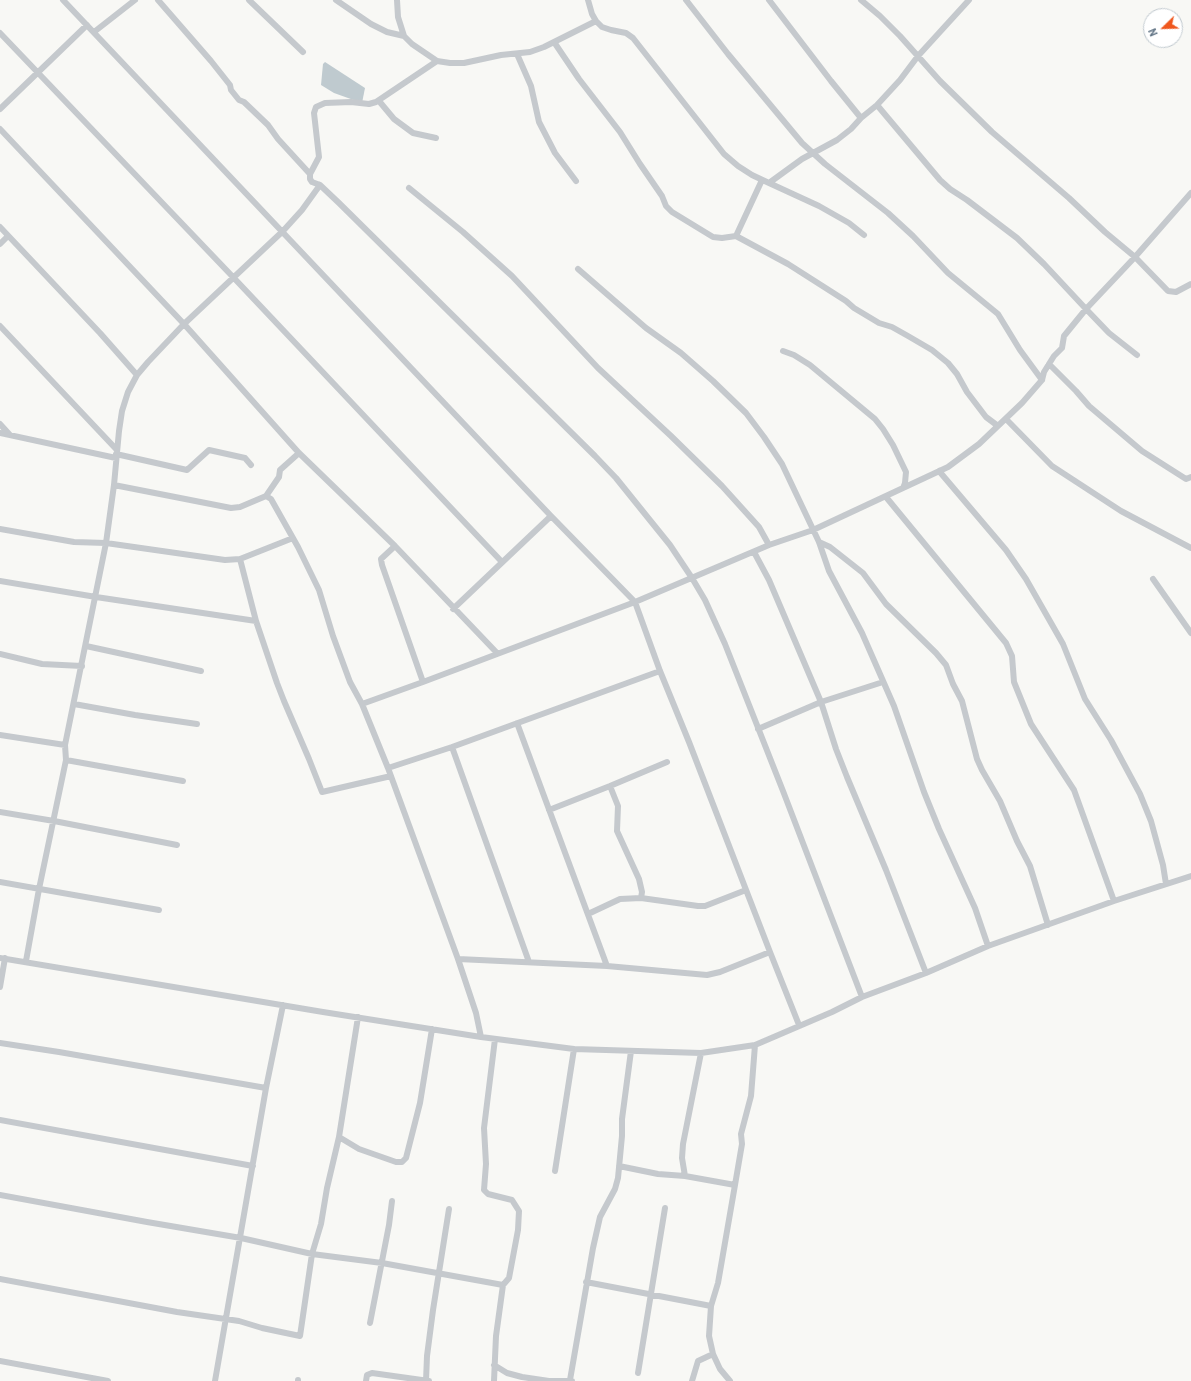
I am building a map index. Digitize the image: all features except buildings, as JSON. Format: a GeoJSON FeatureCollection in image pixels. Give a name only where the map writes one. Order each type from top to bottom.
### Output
{"type":"FeatureCollection","features":[{"type":"Feature","properties":{"kind":"street"},"geometry":{"type":"LineString","coordinates":[[63,0],[635,602],[660,671],[690,742],[799,1025]]}},
{"type":"Feature","properties":{"kind":"street"},"geometry":{"type":"LineString","coordinates":[[94,32],[135,0]]}},
{"type":"Feature","properties":{"kind":"street"},"geometry":{"type":"LineString","coordinates":[[158,0],[212,61],[239,100],[244,102],[268,125],[310,174]]}},
{"type":"Feature","properties":{"kind":"street"},"geometry":{"type":"LineString","coordinates":[[249,0],[303,52]]}},
{"type":"Feature","properties":{"kind":"street"},"geometry":{"type":"LineString","coordinates":[[336,0],[387,32],[404,36]]}},
{"type":"Feature","properties":{"kind":"street"},"geometry":{"type":"LineString","coordinates":[[397,0],[398,17],[404,36],[412,44],[437,61],[450,63],[464,63],[501,55],[517,54],[544,47],[596,22]]}},
{"type":"Feature","properties":{"kind":"street"},"geometry":{"type":"LineString","coordinates":[[588,0],[596,22],[602,27],[626,33],[633,38],[724,154],[738,166],[762,180],[820,206],[849,223],[864,235]]}},
{"type":"Feature","properties":{"kind":"street"},"geometry":{"type":"LineString","coordinates":[[686,0],[782,121],[802,143],[825,164],[888,214],[913,236],[948,273],[998,314],[1020,350],[1042,380]]}},
{"type":"Feature","properties":{"kind":"street"},"geometry":{"type":"LineString","coordinates":[[769,0],[831,82],[861,118]]}},
{"type":"Feature","properties":{"kind":"street"},"geometry":{"type":"LineString","coordinates":[[861,0],[880,16],[940,81],[992,132],[1069,198],[1134,257],[1168,291],[1176,292],[1191,284]]}},
{"type":"Feature","properties":{"kind":"street"},"geometry":{"type":"LineString","coordinates":[[769,183],[813,152],[837,140],[851,129],[861,118],[877,105],[900,80],[918,56],[969,0]]}},
{"type":"Feature","properties":{"kind":"street"},"geometry":{"type":"LineString","coordinates":[[0,108],[87,25]]}},
{"type":"Feature","properties":{"kind":"street"},"geometry":{"type":"LineString","coordinates":[[0,33],[502,562]]}},
{"type":"Feature","properties":{"kind":"street"},"geometry":{"type":"LineString","coordinates":[[554,42],[620,132],[662,196],[666,206],[672,212],[712,237],[718,239],[736,236],[788,264],[879,323],[892,327],[932,350],[948,362],[967,392],[986,417],[998,426]]}},
{"type":"Feature","properties":{"kind":"street"},"geometry":{"type":"LineString","coordinates":[[517,54],[531,86],[539,122],[555,153],[576,180]]}},
{"type":"Feature","properties":{"kind":"street"},"geometry":{"type":"LineString","coordinates":[[437,61],[379,101],[369,104],[351,102],[325,103],[316,108],[314,113],[319,157],[310,174],[310,179],[312,182],[320,185],[595,456],[616,478],[670,545],[705,600],[722,638],[862,997]]}},
{"type":"Feature","properties":{"kind":"street"},"geometry":{"type":"LineString","coordinates":[[379,101],[394,119],[413,133],[436,138]]}},
{"type":"Feature","properties":{"kind":"street"},"geometry":{"type":"LineString","coordinates":[[877,105],[940,180],[1017,238],[1044,264],[1109,333],[1137,355]]}},
{"type":"Feature","properties":{"kind":"street"},"geometry":{"type":"LineString","coordinates":[[0,129],[184,324],[299,453],[394,546],[496,653]]}},
{"type":"Feature","properties":{"kind":"street"},"geometry":{"type":"LineString","coordinates":[[736,236],[762,180]]}},
{"type":"Feature","properties":{"kind":"street"},"geometry":{"type":"LineString","coordinates":[[26,961],[39,889],[66,760],[65,745],[106,543],[122,411],[128,392],[137,375],[184,324],[283,231],[302,210],[320,185]]}},
{"type":"Feature","properties":{"kind":"street"},"geometry":{"type":"LineString","coordinates":[[409,188],[451,222],[512,276],[598,368],[672,436],[722,486],[759,528],[769,545]]}},
{"type":"Feature","properties":{"kind":"street"},"geometry":{"type":"LineString","coordinates":[[362,704],[635,602],[769,545],[812,530],[886,497],[939,471],[963,457],[1006,419],[1042,380],[1044,372],[1054,356],[1062,348],[1064,336],[1086,309],[1150,241],[1191,192]]}},
{"type":"Feature","properties":{"kind":"street"},"geometry":{"type":"LineString","coordinates":[[0,227],[100,332],[137,375]]}},
{"type":"Feature","properties":{"kind":"street"},"geometry":{"type":"LineString","coordinates":[[0,244],[8,236]]}},
{"type":"Feature","properties":{"kind":"street"},"geometry":{"type":"LineString","coordinates":[[578,269],[646,328],[681,353],[713,381],[746,413],[764,436],[782,464],[819,542],[829,571],[862,633],[894,706],[941,836],[975,908],[988,946]]}},
{"type":"Feature","properties":{"kind":"street"},"geometry":{"type":"LineString","coordinates":[[0,326],[116,454]]}},
{"type":"Feature","properties":{"kind":"street"},"geometry":{"type":"LineString","coordinates":[[783,351],[794,355],[810,365],[875,419],[893,445],[906,472],[903,488]]}},
{"type":"Feature","properties":{"kind":"street"},"geometry":{"type":"LineString","coordinates":[[1049,364],[1098,415],[1120,431],[1142,451],[1189,479]]}},
{"type":"Feature","properties":{"kind":"street"},"geometry":{"type":"LineString","coordinates":[[1006,419],[1052,466],[1121,511],[1191,548]]}},
{"type":"Feature","properties":{"kind":"street"},"geometry":{"type":"LineString","coordinates":[[0,424],[10,435]]}},
{"type":"Feature","properties":{"kind":"street"},"geometry":{"type":"LineString","coordinates":[[0,434],[116,454],[188,470],[209,450],[245,458],[251,465]]}},
{"type":"Feature","properties":{"kind":"street"},"geometry":{"type":"LineString","coordinates":[[114,485],[235,509],[266,496],[279,478],[280,470],[299,453]]}},
{"type":"Feature","properties":{"kind":"street"},"geometry":{"type":"LineString","coordinates":[[939,471],[1006,550],[1026,579],[1063,644],[1085,699],[1111,740],[1140,794],[1151,821],[1163,865],[1166,884]]}},
{"type":"Feature","properties":{"kind":"street"},"geometry":{"type":"LineString","coordinates":[[266,496],[271,498],[319,590],[333,636],[350,682],[362,704],[388,768],[458,960],[476,1013],[481,1037]]}},
{"type":"Feature","properties":{"kind":"street"},"geometry":{"type":"LineString","coordinates":[[886,497],[1006,643],[1012,656],[1014,682],[1031,724],[1074,790],[1114,901]]}},
{"type":"Feature","properties":{"kind":"street"},"geometry":{"type":"LineString","coordinates":[[453,608],[552,516]]}},
{"type":"Feature","properties":{"kind":"street"},"geometry":{"type":"LineString","coordinates":[[0,529],[74,542],[106,543],[225,560],[240,559],[293,538]]}},
{"type":"Feature","properties":{"kind":"street"},"geometry":{"type":"LineString","coordinates":[[819,542],[830,547],[865,574],[886,604],[936,653],[946,666],[962,701],[977,758],[982,770],[1000,801],[1017,841],[1030,866],[1048,925]]}},
{"type":"Feature","properties":{"kind":"street"},"geometry":{"type":"LineString","coordinates":[[394,546],[381,559],[382,565],[423,682]]}},
{"type":"Feature","properties":{"kind":"street"},"geometry":{"type":"LineString","coordinates":[[754,552],[769,580],[821,702],[846,777],[886,870],[926,972]]}},
{"type":"Feature","properties":{"kind":"street"},"geometry":{"type":"LineString","coordinates":[[240,559],[256,621],[284,701],[322,792],[390,776]]}},
{"type":"Feature","properties":{"kind":"street"},"geometry":{"type":"LineString","coordinates":[[1153,579],[1191,633]]}},
{"type":"Feature","properties":{"kind":"street"},"geometry":{"type":"LineString","coordinates":[[0,581],[256,621]]}},
{"type":"Feature","properties":{"kind":"street"},"geometry":{"type":"LineString","coordinates":[[86,646],[201,671]]}},
{"type":"Feature","properties":{"kind":"street"},"geometry":{"type":"LineString","coordinates":[[0,653],[82,666]]}},
{"type":"Feature","properties":{"kind":"street"},"geometry":{"type":"LineString","coordinates":[[388,768],[452,747],[660,671]]}},
{"type":"Feature","properties":{"kind":"street"},"geometry":{"type":"LineString","coordinates":[[758,729],[821,702],[883,682]]}},
{"type":"Feature","properties":{"kind":"street"},"geometry":{"type":"LineString","coordinates":[[74,704],[197,724]]}},
{"type":"Feature","properties":{"kind":"street"},"geometry":{"type":"LineString","coordinates":[[517,723],[607,966]]}},
{"type":"Feature","properties":{"kind":"street"},"geometry":{"type":"LineString","coordinates":[[0,735],[65,745]]}},
{"type":"Feature","properties":{"kind":"street"},"geometry":{"type":"LineString","coordinates":[[452,747],[529,962]]}},
{"type":"Feature","properties":{"kind":"street"},"geometry":{"type":"LineString","coordinates":[[66,760],[183,781]]}},
{"type":"Feature","properties":{"kind":"street"},"geometry":{"type":"LineString","coordinates":[[549,810],[667,762]]}},
{"type":"Feature","properties":{"kind":"street"},"geometry":{"type":"LineString","coordinates":[[610,786],[618,806],[617,831],[639,879],[642,892],[641,898]]}},
{"type":"Feature","properties":{"kind":"street"},"geometry":{"type":"LineString","coordinates":[[0,812],[177,845]]}},
{"type":"Feature","properties":{"kind":"street"},"geometry":{"type":"LineString","coordinates":[[0,987],[2,958],[495,1039],[574,1049],[701,1053],[755,1045],[832,1012],[862,997],[988,946],[1114,901],[1191,876]]}},
{"type":"Feature","properties":{"kind":"street"},"geometry":{"type":"LineString","coordinates":[[0,882],[159,910]]}},
{"type":"Feature","properties":{"kind":"street"},"geometry":{"type":"LineString","coordinates":[[588,914],[620,899],[641,898],[705,906],[746,890]]}},
{"type":"Feature","properties":{"kind":"street"},"geometry":{"type":"LineString","coordinates":[[458,960],[607,966],[707,974],[720,972],[770,952]]}},
{"type":"Feature","properties":{"kind":"street"},"geometry":{"type":"LineString","coordinates":[[215,1381],[266,1088],[283,1005]]}},
{"type":"Feature","properties":{"kind":"street"},"geometry":{"type":"LineString","coordinates":[[0,1279],[177,1312],[227,1319],[300,1336],[312,1254],[321,1224],[327,1188],[339,1137],[358,1017]]}},
{"type":"Feature","properties":{"kind":"street"},"geometry":{"type":"LineString","coordinates":[[339,1137],[359,1149],[396,1162],[402,1162],[406,1158],[420,1103],[432,1029]]}},
{"type":"Feature","properties":{"kind":"street"},"geometry":{"type":"LineString","coordinates":[[494,1381],[496,1336],[503,1285],[509,1278],[518,1230],[519,1211],[512,1200],[488,1194],[484,1190],[486,1164],[484,1128],[495,1039]]}},
{"type":"Feature","properties":{"kind":"street"},"geometry":{"type":"LineString","coordinates":[[0,1043],[266,1088]]}},
{"type":"Feature","properties":{"kind":"street"},"geometry":{"type":"LineString","coordinates":[[730,1381],[720,1369],[713,1354],[709,1336],[711,1306],[718,1283],[742,1144],[741,1134],[751,1096],[755,1045]]}},
{"type":"Feature","properties":{"kind":"street"},"geometry":{"type":"LineString","coordinates":[[555,1171],[574,1049]]}},
{"type":"Feature","properties":{"kind":"street"},"geometry":{"type":"LineString","coordinates":[[494,1365],[507,1373],[522,1377],[549,1381],[571,1381],[586,1282],[600,1216],[615,1189],[618,1178],[623,1112],[631,1051]]}},
{"type":"Feature","properties":{"kind":"street"},"geometry":{"type":"LineString","coordinates":[[685,1176],[682,1158],[683,1144],[701,1053]]}},
{"type":"Feature","properties":{"kind":"street"},"geometry":{"type":"LineString","coordinates":[[0,1120],[253,1166]]}},
{"type":"Feature","properties":{"kind":"street"},"geometry":{"type":"LineString","coordinates":[[619,1166],[658,1174],[685,1176],[735,1185]]}},
{"type":"Feature","properties":{"kind":"street"},"geometry":{"type":"LineString","coordinates":[[0,1195],[241,1238],[312,1254],[382,1263],[503,1285]]}},
{"type":"Feature","properties":{"kind":"street"},"geometry":{"type":"LineString","coordinates":[[370,1323],[392,1201]]}},
{"type":"Feature","properties":{"kind":"street"},"geometry":{"type":"LineString","coordinates":[[638,1373],[666,1208]]}},
{"type":"Feature","properties":{"kind":"street"},"geometry":{"type":"LineString","coordinates":[[366,1381],[367,1375],[372,1373],[427,1381],[428,1349],[449,1209]]}},
{"type":"Feature","properties":{"kind":"street"},"geometry":{"type":"LineString","coordinates":[[586,1282],[711,1306]]}},
{"type":"Feature","properties":{"kind":"street"},"geometry":{"type":"LineString","coordinates":[[692,1381],[698,1361],[713,1354]]}},
{"type":"Feature","properties":{"kind":"street"},"geometry":{"type":"LineString","coordinates":[[0,1361],[108,1381]]}},
{"type":"Feature","properties":{"kind":"shaded area"},"geometry":{"type":"Polygon","coordinates":[[[325,62],[365,88],[362,103],[334,93],[321,85],[323,64],[325,62]]]}}]}
